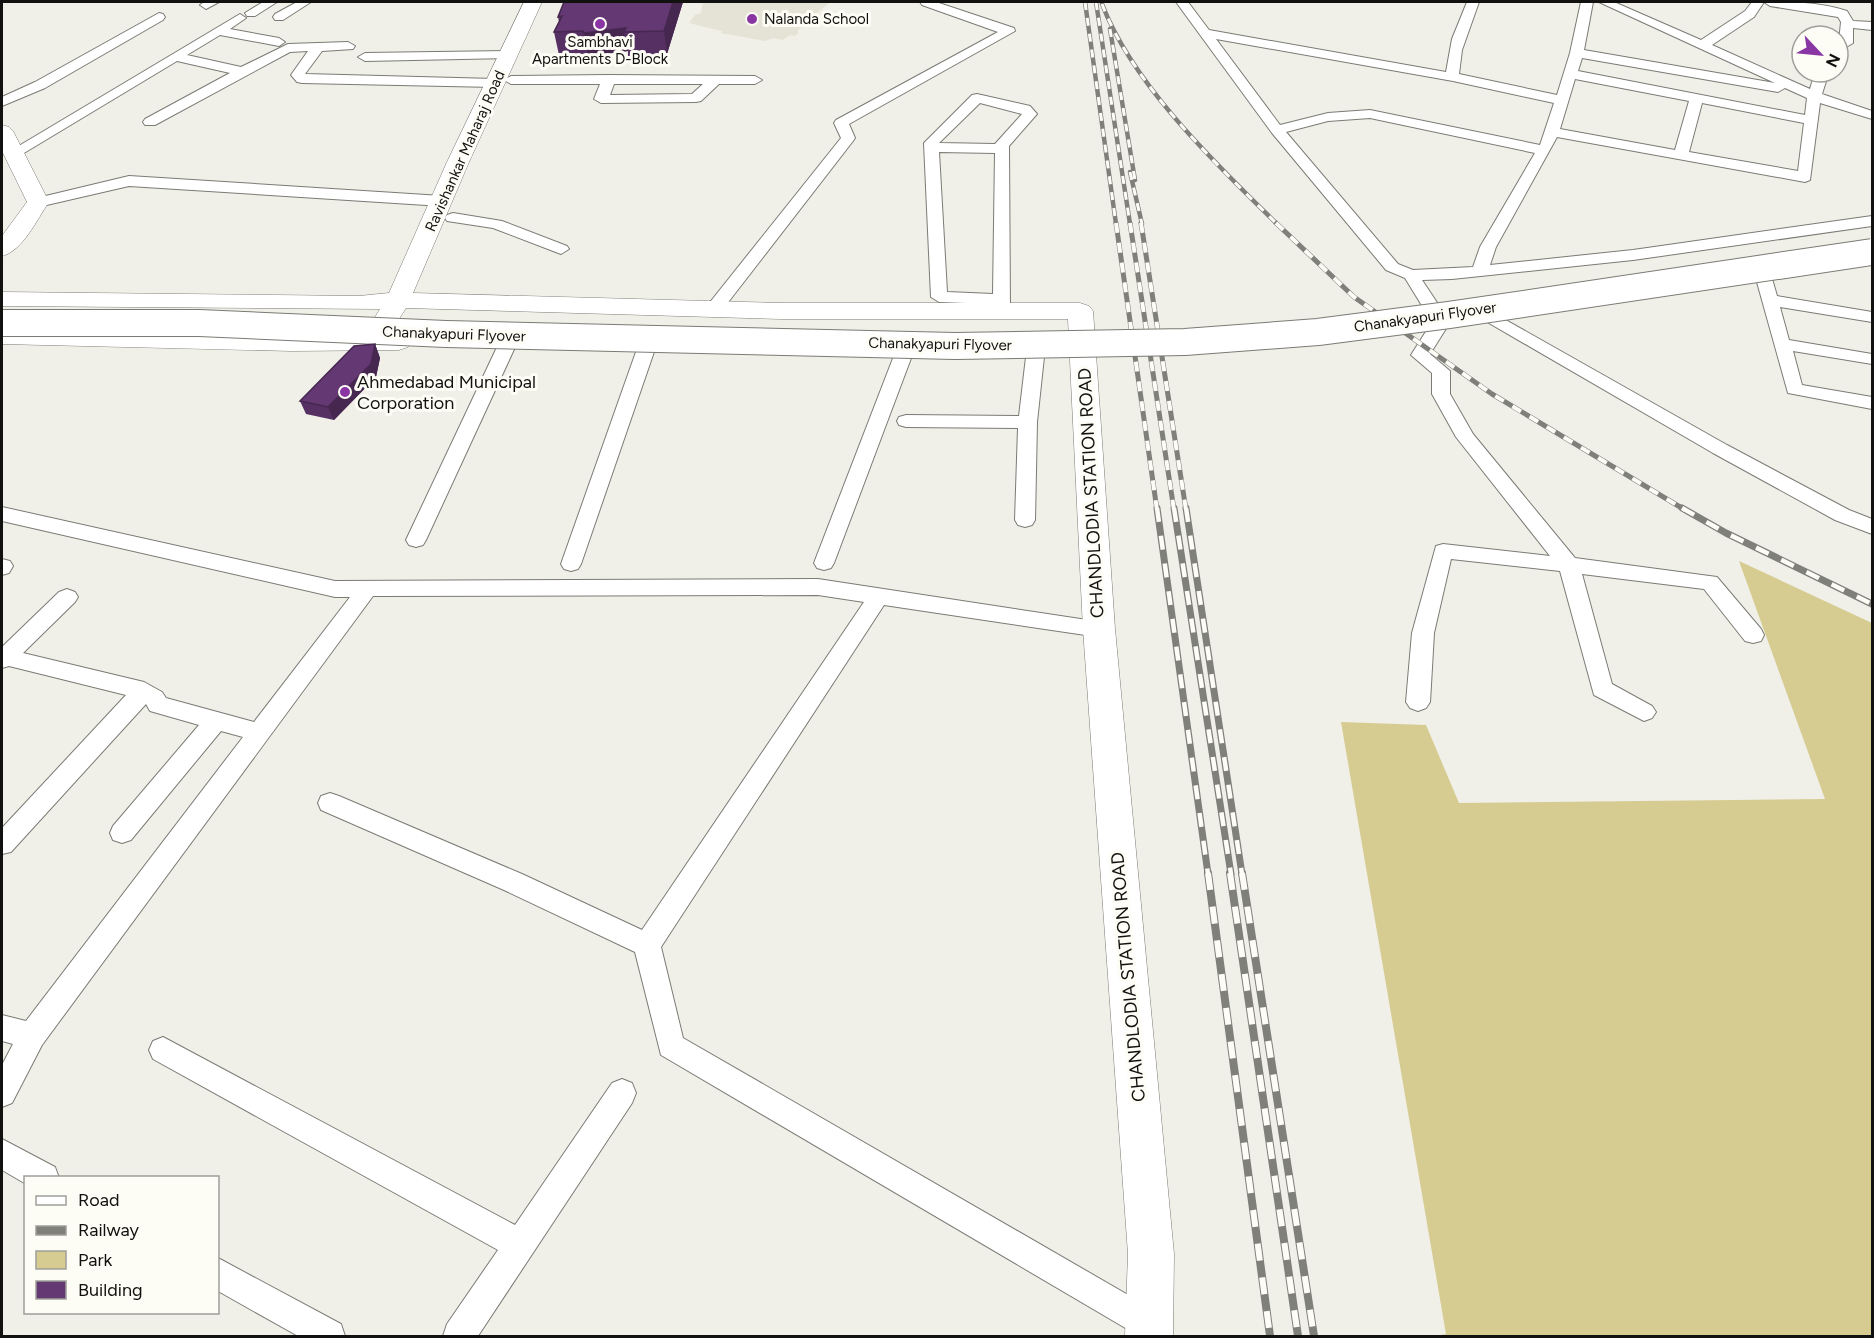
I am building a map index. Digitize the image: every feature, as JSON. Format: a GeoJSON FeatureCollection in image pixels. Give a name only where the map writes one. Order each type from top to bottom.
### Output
{"type":"FeatureCollection","features":[{"type":"Feature","properties":{"kind":"main road","name":"Ravishankar Maharaj Road"},"geometry":{"type":"LineString","coordinates":[[503,82],[508,55],[533,2]]}},
{"type":"Feature","properties":{"kind":"main road","name":"Ravishankar Maharaj Road"},"geometry":{"type":"LineString","coordinates":[[406,301],[448,209],[474,162],[503,82],[546,2]]}},
{"type":"Feature","properties":{"kind":"main road"},"geometry":{"type":"LineString","coordinates":[[2,249],[38,202],[7,147]]}},
{"type":"Feature","properties":{"kind":"main road","name":"Chanakyapuri Flyover"},"geometry":{"type":"LineString","coordinates":[[2,310],[202,312],[955,330],[1180,326],[1308,316],[1437,300],[1872,236]]}},
{"type":"Feature","properties":{"kind":"main road","name":"Chanakyapuri Flyover"},"geometry":{"type":"LineString","coordinates":[[2,323],[199,323],[446,334],[955,346],[1185,342],[1318,332],[1872,252]]}},
{"type":"Feature","properties":{"kind":"main road"},"geometry":{"type":"LineString","coordinates":[[2,299],[359,303],[406,301],[713,310],[1001,305],[1080,311],[1083,358]]}},
{"type":"Feature","properties":{"kind":"main road"},"geometry":{"type":"LineString","coordinates":[[406,301],[406,326],[420,342]]}},
{"type":"Feature","properties":{"kind":"main road"},"geometry":{"type":"LineString","coordinates":[[350,343],[381,327],[406,301]]}},
{"type":"Feature","properties":{"kind":"main road","name":"CHANDLODIA STATION ROAD"},"geometry":{"type":"LineString","coordinates":[[2,336],[350,343],[420,342],[646,350],[1083,358],[1099,629],[1151,1254],[1149,1331]]}},
{"type":"Feature","properties":{"kind":"street"},"geometry":{"type":"LineString","coordinates":[[7,147],[175,57],[271,2]]}},
{"type":"Feature","properties":{"kind":"street"},"geometry":{"type":"LineString","coordinates":[[279,17],[305,2]]}},
{"type":"Feature","properties":{"kind":"street"},"geometry":{"type":"LineString","coordinates":[[713,310],[848,138],[841,123],[1009,31],[926,2]]}},
{"type":"Feature","properties":{"kind":"street"},"geometry":{"type":"LineString","coordinates":[[1182,2],[1277,130],[1392,267],[1411,275],[1480,271],[1633,255],[1872,221]]}},
{"type":"Feature","properties":{"kind":"street"},"geometry":{"type":"LineString","coordinates":[[1453,77],[1451,69],[1473,2]]}},
{"type":"Feature","properties":{"kind":"street"},"geometry":{"type":"LineString","coordinates":[[1480,271],[1488,247],[1544,150],[1577,53],[1587,2]]}},
{"type":"Feature","properties":{"kind":"street"},"geometry":{"type":"LineString","coordinates":[[1605,2],[1814,96],[1872,116]]}},
{"type":"Feature","properties":{"kind":"street"},"geometry":{"type":"LineString","coordinates":[[1703,45],[1750,14],[1758,2]]}},
{"type":"Feature","properties":{"kind":"street"},"geometry":{"type":"LineString","coordinates":[[1770,2],[1843,14],[1849,24],[1871,23]]}},
{"type":"Feature","properties":{"kind":"street"},"geometry":{"type":"LineString","coordinates":[[2,102],[40,86],[159,17]]}},
{"type":"Feature","properties":{"kind":"street"},"geometry":{"type":"LineString","coordinates":[[219,31],[279,42]]}},
{"type":"Feature","properties":{"kind":"street"},"geometry":{"type":"LineString","coordinates":[[1205,33],[1453,77],[1561,100]]}},
{"type":"Feature","properties":{"kind":"street"},"geometry":{"type":"LineString","coordinates":[[150,122],[280,51],[348,46]]}},
{"type":"Feature","properties":{"kind":"street"},"geometry":{"type":"LineString","coordinates":[[318,47],[298,75],[302,79],[503,82],[756,80]]}},
{"type":"Feature","properties":{"kind":"street"},"geometry":{"type":"LineString","coordinates":[[1577,53],[1777,88],[1798,88]]}},
{"type":"Feature","properties":{"kind":"street"},"geometry":{"type":"LineString","coordinates":[[365,57],[508,55]]}},
{"type":"Feature","properties":{"kind":"street"},"geometry":{"type":"LineString","coordinates":[[175,57],[242,71]]}},
{"type":"Feature","properties":{"kind":"street"},"geometry":{"type":"LineString","coordinates":[[1570,74],[1811,120]]}},
{"type":"Feature","properties":{"kind":"street"},"geometry":{"type":"LineString","coordinates":[[595,117],[609,80]]}},
{"type":"Feature","properties":{"kind":"street"},"geometry":{"type":"LineString","coordinates":[[601,99],[691,98],[701,94],[715,80]]}},
{"type":"Feature","properties":{"kind":"street"},"geometry":{"type":"LineString","coordinates":[[1551,132],[1804,177],[1814,96],[1818,84]]}},
{"type":"Feature","properties":{"kind":"street"},"geometry":{"type":"LineString","coordinates":[[977,98],[1029,111],[1030,114],[1002,145],[1002,148],[1001,305],[939,297],[932,143],[977,98]]}},
{"type":"Feature","properties":{"kind":"street"},"geometry":{"type":"LineString","coordinates":[[1680,155],[1697,98]]}},
{"type":"Feature","properties":{"kind":"street"},"geometry":{"type":"LineString","coordinates":[[1277,130],[1328,117],[1370,114],[1544,150]]}},
{"type":"Feature","properties":{"kind":"street"},"geometry":{"type":"LineString","coordinates":[[932,147],[1002,148]]}},
{"type":"Feature","properties":{"kind":"street"},"geometry":{"type":"LineString","coordinates":[[38,202],[129,182],[448,209],[496,224],[561,249]]}},
{"type":"Feature","properties":{"kind":"street"},"geometry":{"type":"LineString","coordinates":[[1644,712],[1602,689],[1569,566],[1465,437],[1441,394],[1441,371],[1420,355],[1441,322],[1872,259]]}},
{"type":"Feature","properties":{"kind":"street"},"geometry":{"type":"LineString","coordinates":[[1411,275],[1441,322]]}},
{"type":"Feature","properties":{"kind":"street"},"geometry":{"type":"LineString","coordinates":[[1763,275],[1794,389],[1872,403]]}},
{"type":"Feature","properties":{"kind":"street"},"geometry":{"type":"LineString","coordinates":[[1770,300],[1872,316]]}},
{"type":"Feature","properties":{"kind":"street"},"geometry":{"type":"LineString","coordinates":[[1488,315],[1720,449],[1842,514],[1872,527]]}},
{"type":"Feature","properties":{"kind":"street"},"geometry":{"type":"LineString","coordinates":[[1782,344],[1872,359]]}},
{"type":"Feature","properties":{"kind":"street"},"geometry":{"type":"LineString","coordinates":[[416,540],[507,345]]}},
{"type":"Feature","properties":{"kind":"street"},"geometry":{"type":"LineString","coordinates":[[571,564],[646,350]]}},
{"type":"Feature","properties":{"kind":"street"},"geometry":{"type":"LineString","coordinates":[[824,563],[904,353]]}},
{"type":"Feature","properties":{"kind":"street"},"geometry":{"type":"LineString","coordinates":[[1025,520],[1028,422],[1035,357]]}},
{"type":"Feature","properties":{"kind":"street"},"geometry":{"type":"LineString","coordinates":[[906,421],[1028,422]]}},
{"type":"Feature","properties":{"kind":"street"},"geometry":{"type":"LineString","coordinates":[[2,514],[334,589],[818,587],[1099,629]]}},
{"type":"Feature","properties":{"kind":"street"},"geometry":{"type":"LineString","coordinates":[[1418,702],[1423,633],[1443,551],[1710,582],[1753,635]]}},
{"type":"Feature","properties":{"kind":"street"},"geometry":{"type":"LineString","coordinates":[[2,1093],[32,1035],[367,589]]}},
{"type":"Feature","properties":{"kind":"street"},"geometry":{"type":"LineString","coordinates":[[879,596],[647,945],[671,1046],[1149,1331]]}},
{"type":"Feature","properties":{"kind":"street"},"geometry":{"type":"LineString","coordinates":[[3,659],[67,597]]}},
{"type":"Feature","properties":{"kind":"street"},"geometry":{"type":"LineString","coordinates":[[3,659],[144,692],[154,698],[158,705],[259,732]]}},
{"type":"Feature","properties":{"kind":"street"},"geometry":{"type":"LineString","coordinates":[[2,844],[144,692]]}},
{"type":"Feature","properties":{"kind":"street"},"geometry":{"type":"LineString","coordinates":[[122,832],[216,721]]}},
{"type":"Feature","properties":{"kind":"street"},"geometry":{"type":"LineString","coordinates":[[330,803],[513,882],[647,945]]}},
{"type":"Feature","properties":{"kind":"street"},"geometry":{"type":"LineString","coordinates":[[2,1028],[32,1035]]}},
{"type":"Feature","properties":{"kind":"street"},"geometry":{"type":"LineString","coordinates":[[163,1050],[520,1245]]}},
{"type":"Feature","properties":{"kind":"street"},"geometry":{"type":"LineString","coordinates":[[459,1336],[622,1093]]}},
{"type":"Feature","properties":{"kind":"street"},"geometry":{"type":"LineString","coordinates":[[2,1154],[40,1176]]}},
{"type":"Feature","properties":{"kind":"street"},"geometry":{"type":"LineString","coordinates":[[219,1275],[329,1336]]}},
{"type":"Feature","properties":{"kind":"shaded area","name":"Nalanda School"},"geometry":{"type":"Polygon","coordinates":[[[703,2],[830,2],[797,31],[799,32],[795,36],[790,35],[783,40],[774,38],[765,41],[721,33],[722,31],[689,23],[695,15],[701,13],[703,2]]]}},
{"type":"Feature","properties":{"kind":"green space"},"geometry":{"type":"Polygon","coordinates":[[[1739,561],[1872,623],[1872,1336],[1435,1336],[1446,1334],[1341,722],[1426,725],[1459,803],[1825,799],[1739,561]]]}},
{"type":"Feature","properties":{"kind":"building"},"geometry":{"type":"Polygon","coordinates":[[[564,2],[673,2],[664,31],[624,32],[626,28],[584,33],[583,31],[554,32],[562,16],[558,17],[564,2]]]}},
{"type":"Feature","properties":{"kind":"building"},"geometry":{"type":"Polygon","coordinates":[[[375,344],[371,364],[328,407],[300,401],[354,346],[375,344]]]}},
{"type":"Feature","properties":{"kind":"railway"},"geometry":{"type":"LineString","coordinates":[[1085,2],[1116,224]]}},
{"type":"Feature","properties":{"kind":"railway"},"geometry":{"type":"LineString","coordinates":[[1096,2],[1130,224]]}},
{"type":"Feature","properties":{"kind":"railway"},"geometry":{"type":"LineString","coordinates":[[1102,4],[1134,64],[1178,122],[1277,224]]}},
{"type":"Feature","properties":{"kind":"railway"},"geometry":{"type":"LineString","coordinates":[[1110,29],[1135,180]]}},
{"type":"Feature","properties":{"kind":"railway"},"geometry":{"type":"LineString","coordinates":[[1130,172],[1142,224]]}},
{"type":"Feature","properties":{"kind":"railway"},"geometry":{"type":"LineString","coordinates":[[1116,223],[1157,510]]}},
{"type":"Feature","properties":{"kind":"railway"},"geometry":{"type":"LineString","coordinates":[[1130,223],[1174,510]]}},
{"type":"Feature","properties":{"kind":"railway"},"geometry":{"type":"LineString","coordinates":[[1141,223],[1186,510]]}},
{"type":"Feature","properties":{"kind":"railway"},"geometry":{"type":"LineString","coordinates":[[1276,223],[1354,297],[1492,394],[1685,510]]}},
{"type":"Feature","properties":{"kind":"railway"},"geometry":{"type":"LineString","coordinates":[[1157,508],[1208,874]]}},
{"type":"Feature","properties":{"kind":"railway"},"geometry":{"type":"LineString","coordinates":[[1174,508],[1231,874]]}},
{"type":"Feature","properties":{"kind":"railway"},"geometry":{"type":"LineString","coordinates":[[1186,508],[1242,874]]}},
{"type":"Feature","properties":{"kind":"railway"},"geometry":{"type":"LineString","coordinates":[[1682,508],[1726,533],[1872,604]]}},
{"type":"Feature","properties":{"kind":"railway"},"geometry":{"type":"LineString","coordinates":[[1208,873],[1270,1336]]}},
{"type":"Feature","properties":{"kind":"railway"},"geometry":{"type":"LineString","coordinates":[[1230,873],[1298,1336]]}},
{"type":"Feature","properties":{"kind":"railway"},"geometry":{"type":"LineString","coordinates":[[1242,873],[1314,1336]]}},
{"type":"Feature","properties":{"kind":"place","name":"Nalanda School"},"geometry":{"type":"Point","coordinates":[752,19]}},
{"type":"Feature","properties":{"kind":"place","name":"Sambhavi Apartments D-Block"},"geometry":{"type":"Point","coordinates":[600,24]}},
{"type":"Feature","properties":{"kind":"place","name":"Ahmedabad Municipal Corporation"},"geometry":{"type":"Point","coordinates":[345,392]}}]}
